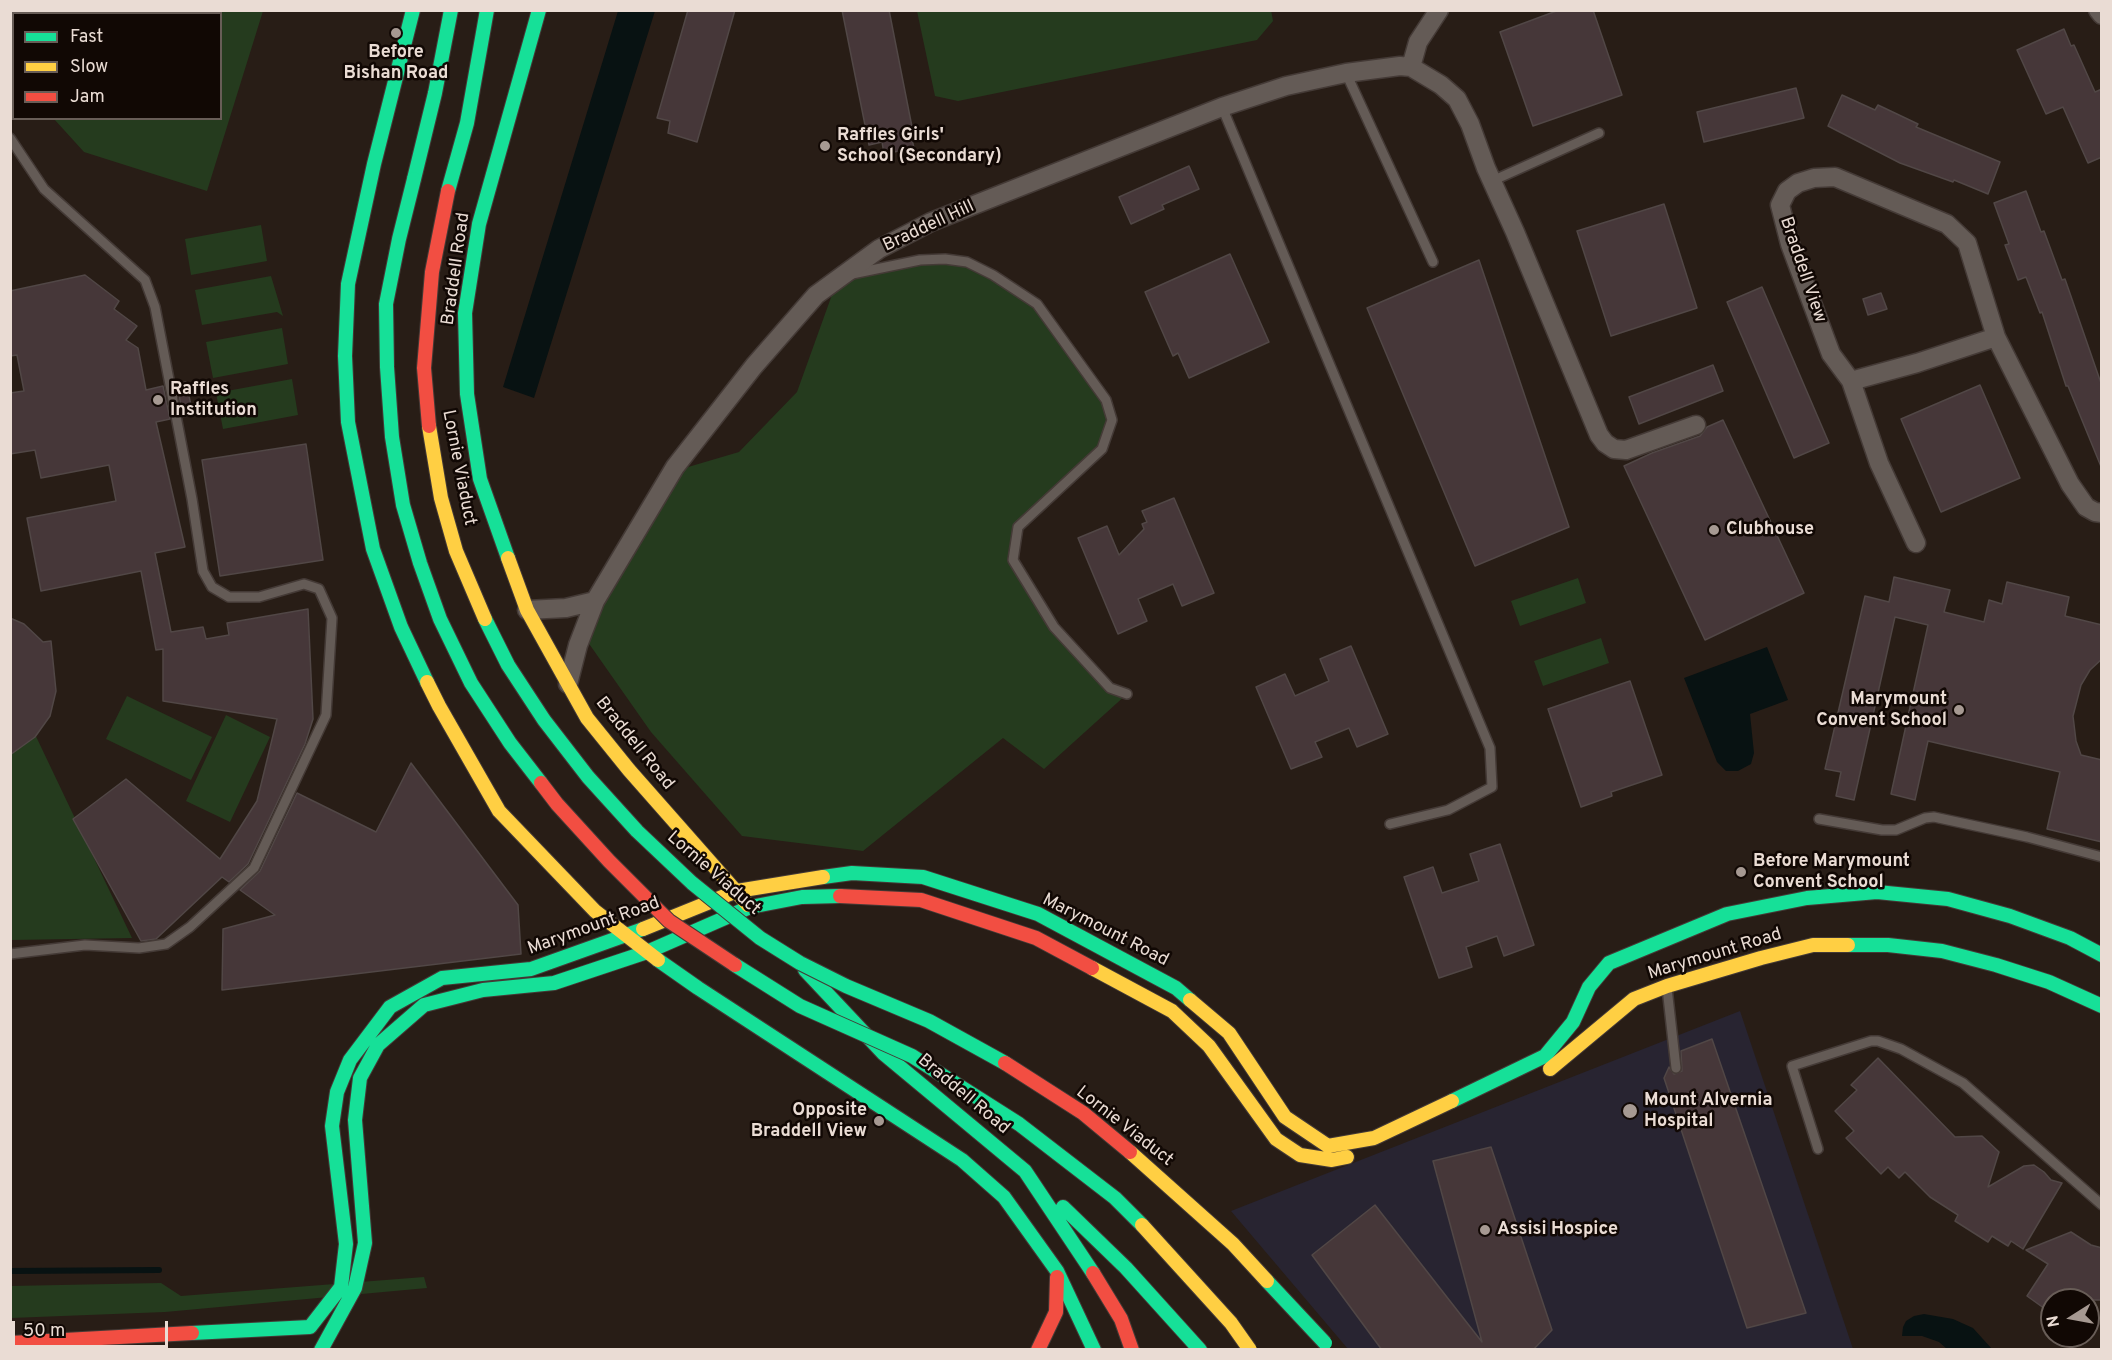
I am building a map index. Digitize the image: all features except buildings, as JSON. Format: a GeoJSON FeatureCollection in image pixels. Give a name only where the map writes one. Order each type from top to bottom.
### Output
{"type":"FeatureCollection","features":[{"type":"Feature","properties":{"kind":"main road"},"geometry":{"type":"LineString","coordinates":[[412,10],[374,164],[348,284],[345,356],[348,422],[373,549],[401,627],[439,706],[500,811],[595,911],[698,988],[962,1161],[1004,1197],[1057,1271],[1094,1350]]}},
{"type":"Feature","properties":{"kind":"main road"},"geometry":{"type":"LineString","coordinates":[[451,10],[435,93],[399,239],[386,304],[387,367],[392,437],[401,494],[420,563],[440,619],[471,683],[510,743],[557,804],[609,861],[669,921],[800,1006],[912,1056],[1019,1124],[1115,1198],[1216,1306],[1250,1350]]}},
{"type":"Feature","properties":{"kind":"main road","name":"Braddell Road"},"geometry":{"type":"LineString","coordinates":[[448,191],[467,123],[487,10]]}},
{"type":"Feature","properties":{"kind":"main road","name":"Braddell Road"},"geometry":{"type":"LineString","coordinates":[[539,10],[479,224],[465,313],[467,394],[480,479],[527,610],[588,718],[629,770],[757,915],[883,1053],[1025,1171],[1099,1281],[1121,1319],[1132,1350]]}},
{"type":"Feature","properties":{"kind":"main road","name":"Lornie Viaduct"},"geometry":{"type":"LineString","coordinates":[[448,191],[432,272],[424,368],[430,433],[444,508],[456,551],[472,591],[508,665],[544,720],[588,777],[637,831],[692,883],[760,938],[800,963],[929,1022],[998,1058],[1083,1113],[1151,1169],[1233,1244],[1330,1350]]}},
{"type":"Feature","properties":{"kind":"main road","name":"Marymount Road"},"geometry":{"type":"LineString","coordinates":[[10,1343],[310,1328],[340,1287],[346,1244],[332,1126],[337,1092],[350,1060],[390,1007],[442,978],[531,969],[627,936],[737,891],[852,873],[923,878],[1038,914],[1176,988],[1229,1033],[1286,1117],[1328,1146],[1374,1138],[1545,1056],[1574,1022],[1589,987],[1609,963],[1727,914],[1807,898],[1877,892],[1948,899],[2020,920],[2070,938],[2102,955]]}},
{"type":"Feature","properties":{"kind":"main road","name":"Marymount Road"},"geometry":{"type":"LineString","coordinates":[[321,1350],[355,1288],[365,1243],[355,1120],[360,1078],[378,1045],[424,1005],[483,990],[554,983],[813,897],[855,896],[921,900],[1036,938],[1172,1011],[1209,1046],[1276,1139],[1300,1155],[1332,1160],[1355,1156]]}},
{"type":"Feature","properties":{"kind":"main road","name":"Marymount Road"},"geometry":{"type":"LineString","coordinates":[[1542,1073],[1552,1068],[1634,999],[1667,986],[1813,945],[1888,945],[1942,951],[2049,982],[2102,1006]]}},
{"type":"Feature","properties":{"kind":"main road"},"geometry":{"type":"LineString","coordinates":[[1419,1132],[1481,1102]]}},
{"type":"Feature","properties":{"kind":"main road"},"geometry":{"type":"LineString","coordinates":[[1025,1171],[1126,1268],[1200,1350]]}},
{"type":"Feature","properties":{"kind":"main road"},"geometry":{"type":"LineString","coordinates":[[1038,1350],[1056,1312],[1057,1271]]}},
{"type":"Feature","properties":{"kind":"street"},"geometry":{"type":"LineString","coordinates":[[1439,10],[1418,42],[1411,67],[1441,85],[1457,99],[1470,124],[1599,435],[1614,449],[1626,450],[1696,424]]}},
{"type":"Feature","properties":{"kind":"street"},"geometry":{"type":"LineString","coordinates":[[2098,10],[2102,15]]}},
{"type":"Feature","properties":{"kind":"street","name":"Braddell Hill"},"geometry":{"type":"LineString","coordinates":[[568,684],[578,645],[595,601],[675,467],[770,346],[816,295],[838,277],[879,249],[931,222],[1222,107],[1286,86],[1346,73],[1388,67],[1411,67]]}},
{"type":"Feature","properties":{"kind":"street","name":"Braddell View"},"geometry":{"type":"LineString","coordinates":[[1916,543],[1879,463],[1851,381],[1831,354],[1790,244],[1780,205],[1787,191],[1798,183],[1814,178],[1834,177],[1947,224],[1966,243],[1996,337],[2070,484],[2086,507],[2102,513]]}},
{"type":"Feature","properties":{"kind":"street"},"geometry":{"type":"LineString","coordinates":[[1851,381],[1917,363],[1996,337]]}},
{"type":"Feature","properties":{"kind":"street"},"geometry":{"type":"LineString","coordinates":[[527,610],[567,608],[595,601]]}},
{"type":"Feature","properties":{"kind":"lane"},"geometry":{"type":"LineString","coordinates":[[1346,73],[1433,262]]}},
{"type":"Feature","properties":{"kind":"lane"},"geometry":{"type":"LineString","coordinates":[[1222,107],[1490,748],[1492,787],[1448,810],[1390,824]]}},
{"type":"Feature","properties":{"kind":"lane"},"geometry":{"type":"LineString","coordinates":[[1492,181],[1599,133]]}},
{"type":"Feature","properties":{"kind":"lane"},"geometry":{"type":"LineString","coordinates":[[10,138],[44,189],[144,280],[155,307],[192,499],[203,571],[212,587],[229,597],[259,597],[304,584],[319,589],[332,618],[326,715],[254,868],[190,927],[166,944],[139,948],[85,945],[10,954]]}},
{"type":"Feature","properties":{"kind":"lane"},"geometry":{"type":"LineString","coordinates":[[838,277],[920,260],[945,259],[967,262],[993,275],[1037,304],[1106,400],[1112,420],[1102,449],[1018,527],[1012,561],[1054,627],[1110,688],[1127,694]]}},
{"type":"Feature","properties":{"kind":"lane"},"geometry":{"type":"LineString","coordinates":[[1819,819],[1882,830],[1896,830],[1925,818],[1934,817],[2027,837],[2102,857]]}},
{"type":"Feature","properties":{"kind":"lane"},"geometry":{"type":"LineString","coordinates":[[1667,986],[1676,1068]]}},
{"type":"Feature","properties":{"kind":"lane"},"geometry":{"type":"LineString","coordinates":[[1818,1149],[1792,1066],[1871,1041],[1878,1041],[1901,1049],[1963,1083],[2102,1205]]}},
{"type":"Feature","properties":{"kind":"shaded area"},"geometry":{"type":"Polygon","coordinates":[[[618,11],[655,11],[534,398],[503,387],[618,11]]]}},
{"type":"Feature","properties":{"kind":"shaded area"},"geometry":{"type":"Polygon","coordinates":[[[1767,647],[1788,700],[1750,714],[1754,753],[1751,764],[1738,771],[1726,771],[1717,762],[1684,678],[1767,647]]]}},
{"type":"Feature","properties":{"kind":"shaded area","name":"Mount Alvernia Hospital"},"geometry":{"type":"Polygon","coordinates":[[[1740,1011],[1853,1349],[1348,1349],[1231,1211],[1740,1011]]]}},
{"type":"Feature","properties":{"kind":"shaded area"},"geometry":{"type":"Polygon","coordinates":[[[1924,1314],[1953,1319],[1973,1328],[1992,1349],[1947,1349],[1939,1342],[1922,1336],[1902,1336],[1906,1321],[1924,1314]]]}},
{"type":"Feature","properties":{"kind":"green space"},"geometry":{"type":"Polygon","coordinates":[[[1271,10],[1273,21],[1257,40],[958,101],[935,96],[917,11],[1271,10]]]}},
{"type":"Feature","properties":{"kind":"green space"},"geometry":{"type":"Polygon","coordinates":[[[10,11],[263,11],[207,191],[84,152],[55,120],[222,120],[222,12],[12,12],[12,72],[10,70],[10,11]]]}},
{"type":"Feature","properties":{"kind":"green space"},"geometry":{"type":"Polygon","coordinates":[[[261,225],[267,261],[191,275],[185,239],[261,225]]]}},
{"type":"Feature","properties":{"kind":"green space"},"geometry":{"type":"Polygon","coordinates":[[[967,262],[1037,304],[1106,400],[1112,420],[1102,449],[1018,527],[1013,560],[1054,627],[1110,688],[1127,694],[1044,769],[1003,738],[863,851],[742,836],[651,732],[585,638],[678,470],[739,452],[797,392],[838,278],[898,264],[967,262]]]}},
{"type":"Feature","properties":{"kind":"green space"},"geometry":{"type":"Polygon","coordinates":[[[271,276],[283,316],[277,312],[202,325],[195,290],[271,276]]]}},
{"type":"Feature","properties":{"kind":"green space"},"geometry":{"type":"Polygon","coordinates":[[[282,328],[288,364],[213,378],[206,342],[282,328]]]}},
{"type":"Feature","properties":{"kind":"green space"},"geometry":{"type":"Polygon","coordinates":[[[292,379],[298,415],[223,429],[216,393],[292,379]]]}},
{"type":"Feature","properties":{"kind":"green space"},"geometry":{"type":"Polygon","coordinates":[[[1578,578],[1586,603],[1520,626],[1511,601],[1578,578]]]}},
{"type":"Feature","properties":{"kind":"green space"},"geometry":{"type":"Polygon","coordinates":[[[1601,638],[1609,663],[1543,686],[1534,661],[1601,638]]]}},
{"type":"Feature","properties":{"kind":"green space"},"geometry":{"type":"Polygon","coordinates":[[[127,696],[212,737],[191,780],[106,739],[127,696]]]}},
{"type":"Feature","properties":{"kind":"green space"},"geometry":{"type":"Polygon","coordinates":[[[10,706],[22,707],[132,938],[11,940],[10,706]]]}},
{"type":"Feature","properties":{"kind":"green space"},"geometry":{"type":"Polygon","coordinates":[[[226,715],[270,737],[230,822],[186,801],[226,715]]]}},
{"type":"Feature","properties":{"kind":"green space"},"geometry":{"type":"Polygon","coordinates":[[[424,1277],[427,1288],[165,1312],[11,1318],[10,1286],[161,1283],[181,1296],[424,1277]]]}},
{"type":"Feature","properties":{"kind":"waterway"},"geometry":{"type":"LineString","coordinates":[[10,1271],[159,1270]]}},
{"type":"Feature","properties":{"kind":"traffic: fast"},"geometry":{"type":"LineString","coordinates":[[413,10],[374,164],[348,284],[345,356],[348,422],[373,549],[401,627],[427,682]]}},
{"type":"Feature","properties":{"kind":"traffic: fast"},"geometry":{"type":"LineString","coordinates":[[414,179],[435,93],[451,10]]}},
{"type":"Feature","properties":{"kind":"traffic: fast"},"geometry":{"type":"LineString","coordinates":[[448,191],[467,123],[487,10]]}},
{"type":"Feature","properties":{"kind":"traffic: fast"},"geometry":{"type":"LineString","coordinates":[[508,558],[480,479],[467,394],[465,313],[479,224],[539,10]]}},
{"type":"Feature","properties":{"kind":"traffic: fast"},"geometry":{"type":"LineString","coordinates":[[414,179],[386,304],[387,367],[392,437],[403,505],[440,619],[471,683],[510,743],[541,783]]}},
{"type":"Feature","properties":{"kind":"traffic: fast"},"geometry":{"type":"LineString","coordinates":[[485,619],[508,665],[544,720],[588,777],[637,831],[692,883],[760,938],[800,963],[846,986],[929,1021],[1005,1063]]}},
{"type":"Feature","properties":{"kind":"traffic: fast"},"geometry":{"type":"LineString","coordinates":[[823,877],[852,873],[923,877],[1038,914],[1176,988],[1190,1000]]}},
{"type":"Feature","properties":{"kind":"traffic: fast"},"geometry":{"type":"LineString","coordinates":[[1452,1101],[1545,1056],[1573,1022],[1589,987],[1609,963],[1727,914],[1807,898],[1877,892],[1948,899],[2010,916],[2070,938],[2102,955]]}},
{"type":"Feature","properties":{"kind":"traffic: fast"},"geometry":{"type":"LineString","coordinates":[[321,1350],[355,1288],[365,1243],[355,1120],[360,1078],[378,1045],[424,1005],[483,990],[554,983],[647,952],[750,907],[802,897],[840,896]]}},
{"type":"Feature","properties":{"kind":"traffic: fast"},"geometry":{"type":"LineString","coordinates":[[192,1333],[310,1327],[341,1287],[346,1244],[332,1126],[337,1092],[350,1060],[390,1007],[442,978],[531,969],[643,929]]}},
{"type":"Feature","properties":{"kind":"traffic: fast"},"geometry":{"type":"LineString","coordinates":[[1848,945],[1888,945],[1942,951],[2049,982],[2102,1006]]}},
{"type":"Feature","properties":{"kind":"traffic: fast"},"geometry":{"type":"LineString","coordinates":[[658,960],[962,1160],[1004,1197],[1057,1271],[1094,1350]]}},
{"type":"Feature","properties":{"kind":"traffic: fast"},"geometry":{"type":"LineString","coordinates":[[735,965],[800,1006],[912,1056],[1019,1124],[1115,1198],[1142,1225]]}},
{"type":"Feature","properties":{"kind":"traffic: fast"},"geometry":{"type":"LineString","coordinates":[[805,970],[883,1053],[1025,1171],[1093,1273]]}},
{"type":"Feature","properties":{"kind":"traffic: fast"},"geometry":{"type":"LineString","coordinates":[[1063,1207],[1126,1268],[1200,1350]]}},
{"type":"Feature","properties":{"kind":"traffic: fast"},"geometry":{"type":"LineString","coordinates":[[1267,1281],[1325,1343]]}},
{"type":"Feature","properties":{"kind":"traffic: slow"},"geometry":{"type":"LineString","coordinates":[[429,426],[441,498],[456,551],[485,619]]}},
{"type":"Feature","properties":{"kind":"traffic: slow"},"geometry":{"type":"LineString","coordinates":[[508,558],[527,610],[587,718],[629,770],[748,905]]}},
{"type":"Feature","properties":{"kind":"traffic: slow"},"geometry":{"type":"LineString","coordinates":[[427,682],[499,811],[595,911],[658,960]]}},
{"type":"Feature","properties":{"kind":"traffic: slow"},"geometry":{"type":"LineString","coordinates":[[643,929],[737,891],[823,877]]}},
{"type":"Feature","properties":{"kind":"traffic: slow"},"geometry":{"type":"LineString","coordinates":[[1550,1069],[1634,999],[1667,986],[1761,958],[1813,945],[1848,945]]}},
{"type":"Feature","properties":{"kind":"traffic: slow"},"geometry":{"type":"LineString","coordinates":[[1092,968],[1172,1011],[1209,1046],[1276,1139],[1300,1155],[1332,1160],[1347,1157]]}},
{"type":"Feature","properties":{"kind":"traffic: slow"},"geometry":{"type":"LineString","coordinates":[[1190,1000],[1229,1033],[1285,1117],[1328,1146],[1374,1138],[1452,1101]]}},
{"type":"Feature","properties":{"kind":"traffic: slow"},"geometry":{"type":"LineString","coordinates":[[1130,1152],[1233,1244],[1267,1281]]}},
{"type":"Feature","properties":{"kind":"traffic: slow"},"geometry":{"type":"LineString","coordinates":[[1142,1225],[1231,1323],[1250,1350]]}},
{"type":"Feature","properties":{"kind":"traffic: jam"},"geometry":{"type":"LineString","coordinates":[[429,426],[424,368],[432,272],[448,191]]}},
{"type":"Feature","properties":{"kind":"traffic: jam"},"geometry":{"type":"LineString","coordinates":[[541,783],[609,861],[669,921],[735,965]]}},
{"type":"Feature","properties":{"kind":"traffic: jam"},"geometry":{"type":"LineString","coordinates":[[840,896],[921,900],[1036,938],[1092,968]]}},
{"type":"Feature","properties":{"kind":"traffic: jam"},"geometry":{"type":"LineString","coordinates":[[1005,1063],[1083,1113],[1130,1152]]}},
{"type":"Feature","properties":{"kind":"traffic: jam"},"geometry":{"type":"LineString","coordinates":[[1093,1273],[1121,1319],[1132,1350]]}},
{"type":"Feature","properties":{"kind":"traffic: jam"},"geometry":{"type":"LineString","coordinates":[[1038,1350],[1056,1312],[1057,1277]]}},
{"type":"Feature","properties":{"kind":"traffic: jam"},"geometry":{"type":"LineString","coordinates":[[10,1343],[192,1333]]}},
{"type":"Feature","properties":{"kind":"place","name":"Before Bishan Road"},"geometry":{"type":"Point","coordinates":[396,33]}},
{"type":"Feature","properties":{"kind":"place","name":"Raffles Girls' School (Secondary)"},"geometry":{"type":"Point","coordinates":[825,146]}},
{"type":"Feature","properties":{"kind":"place","name":"Raffles Institution"},"geometry":{"type":"Point","coordinates":[158,400]}},
{"type":"Feature","properties":{"kind":"place","name":"Clubhouse"},"geometry":{"type":"Point","coordinates":[1714,530]}},
{"type":"Feature","properties":{"kind":"place","name":"Marymount Convent School"},"geometry":{"type":"Point","coordinates":[1959,710]}},
{"type":"Feature","properties":{"kind":"place","name":"Before Marymount Convent School"},"geometry":{"type":"Point","coordinates":[1741,872]}},
{"type":"Feature","properties":{"kind":"place","name":"Mount Alvernia Hospital"},"geometry":{"type":"Point","coordinates":[1630,1111]}},
{"type":"Feature","properties":{"kind":"place","name":"Opposite Braddell View"},"geometry":{"type":"Point","coordinates":[879,1121]}},
{"type":"Feature","properties":{"kind":"place","name":"Assisi Hospice"},"geometry":{"type":"Point","coordinates":[1485,1230]}}]}
